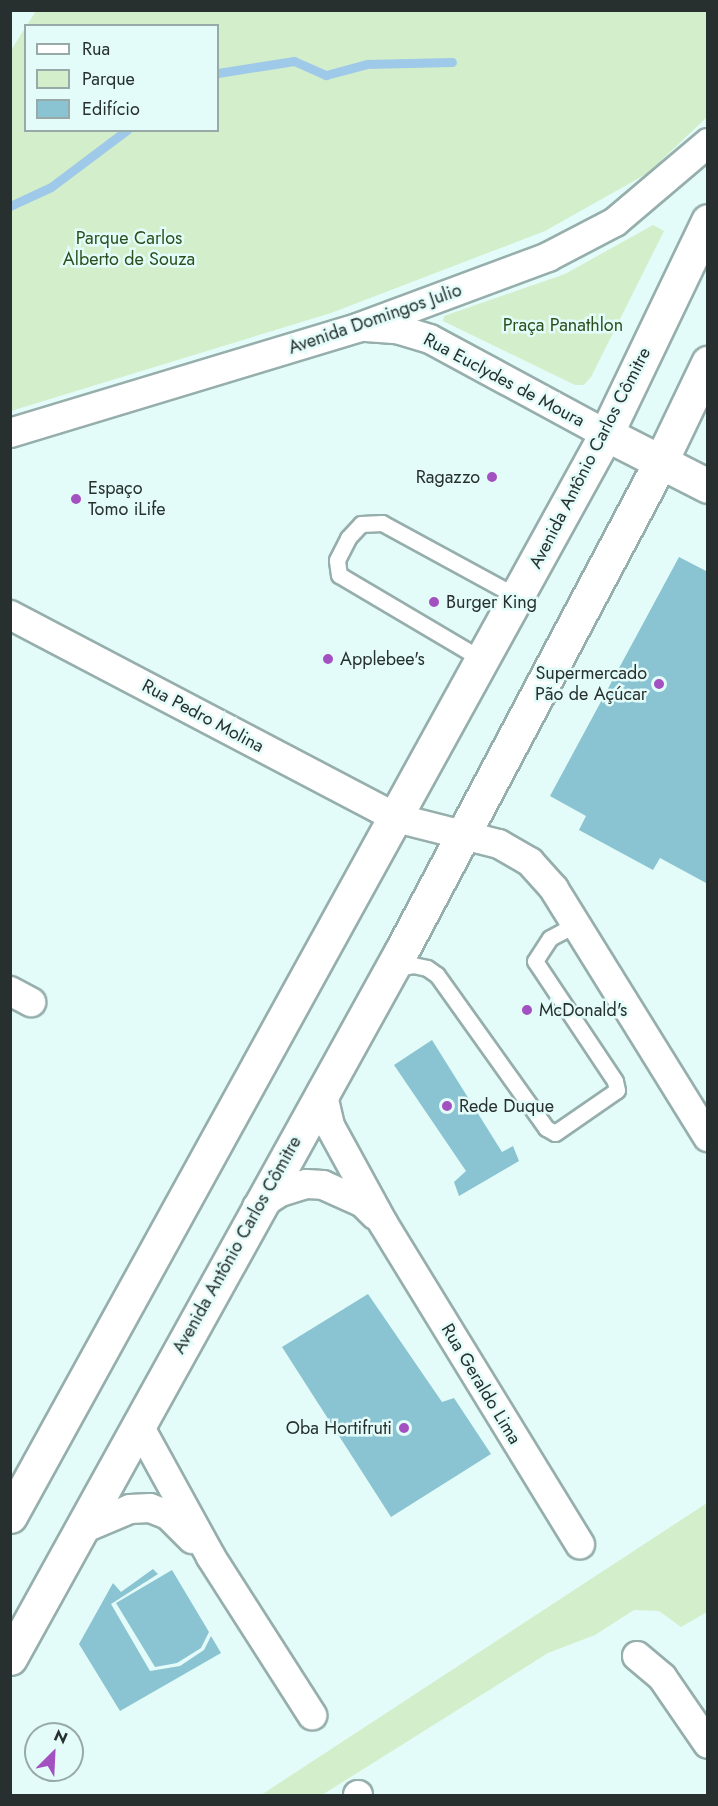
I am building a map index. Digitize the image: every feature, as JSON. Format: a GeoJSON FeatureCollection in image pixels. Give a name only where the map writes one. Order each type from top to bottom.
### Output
{"type":"FeatureCollection","features":[{"type":"Feature","properties":{"kind":"main road","name":"Avenida Antônio Carlos Cômitre"},"geometry":{"type":"LineString","coordinates":[[10,1516],[606,434],[708,221]]}},
{"type":"Feature","properties":{"kind":"main road","name":"Avenida Antônio Carlos Cômitre"},"geometry":{"type":"LineString","coordinates":[[10,1658],[257,1207],[392,969],[661,461],[708,363]]}},
{"type":"Feature","properties":{"kind":"main road","name":"Rua Euclydes de Moura"},"geometry":{"type":"LineString","coordinates":[[606,434],[708,486]]}},
{"type":"Feature","properties":{"kind":"street","name":"Avenida Domingos Julio"},"geometry":{"type":"LineString","coordinates":[[10,433],[360,327],[548,257],[606,227],[672,177],[708,143]]}},
{"type":"Feature","properties":{"kind":"street","name":"Rua Euclydes de Moura"},"geometry":{"type":"LineString","coordinates":[[360,327],[397,329],[430,339],[606,434]]}},
{"type":"Feature","properties":{"kind":"street","name":"Rua Pedro Molina"},"geometry":{"type":"LineString","coordinates":[[10,615],[396,818]]}},
{"type":"Feature","properties":{"kind":"street"},"geometry":{"type":"LineString","coordinates":[[396,818],[499,844],[530,862],[576,924],[708,1137]]}},
{"type":"Feature","properties":{"kind":"street","name":"Rua Geraldo Lima"},"geometry":{"type":"LineString","coordinates":[[322,1091],[330,1126],[383,1223],[580,1545]]}},
{"type":"Feature","properties":{"kind":"street","name":"Rua Geraldo Lima"},"geometry":{"type":"LineString","coordinates":[[257,1207],[280,1192],[306,1184],[347,1157]]}},
{"type":"Feature","properties":{"kind":"street","name":"Rua Geraldo Lima"},"geometry":{"type":"LineString","coordinates":[[306,1184],[335,1189],[363,1203],[383,1223]]}},
{"type":"Feature","properties":{"kind":"street"},"geometry":{"type":"LineString","coordinates":[[138,1424],[211,1557],[312,1715]]}},
{"type":"Feature","properties":{"kind":"street"},"geometry":{"type":"LineString","coordinates":[[80,1530],[130,1509],[150,1508],[168,1515],[211,1557]]}},
{"type":"Feature","properties":{"kind":"street"},"geometry":{"type":"LineString","coordinates":[[637,1656],[662,1677],[708,1744]]}},
{"type":"Feature","properties":{"kind":"lane"},"geometry":{"type":"LineString","coordinates":[[483,660],[339,575],[337,560],[348,538],[361,524],[382,523],[518,597]]}},
{"type":"Feature","properties":{"kind":"lane"},"geometry":{"type":"LineString","coordinates":[[392,969],[413,965],[427,968],[437,975],[546,1128],[555,1133],[617,1090],[615,1081],[535,961],[550,938],[576,924]]}},
{"type":"Feature","properties":{"kind":"green space","name":"Parque Carlos Alberto de Souza"},"geometry":{"type":"Polygon","coordinates":[[[36,11],[707,11],[707,117],[648,173],[545,231],[331,313],[11,411],[10,52],[24,30],[24,132],[219,132],[219,24],[28,24],[36,11]]]}},
{"type":"Feature","properties":{"kind":"green space","name":"Praça Panathlon"},"geometry":{"type":"Polygon","coordinates":[[[653,225],[664,231],[591,377],[584,385],[575,385],[443,321],[444,316],[565,274],[653,225]]]}},
{"type":"Feature","properties":{"kind":"green space"},"geometry":{"type":"Polygon","coordinates":[[[707,1503],[707,1612],[681,1627],[659,1611],[634,1610],[595,1635],[548,1653],[322,1795],[261,1795],[707,1503]]]}},
{"type":"Feature","properties":{"kind":"building","name":"Supermercado Pão de Açúcar"},"geometry":{"type":"Polygon","coordinates":[[[679,557],[708,572],[708,884],[660,858],[653,870],[579,830],[586,816],[550,796],[679,557]]]}},
{"type":"Feature","properties":{"kind":"building","name":"Rede Duque"},"geometry":{"type":"Polygon","coordinates":[[[432,1040],[502,1152],[513,1146],[519,1161],[459,1196],[454,1182],[466,1171],[394,1065],[432,1040]]]}},
{"type":"Feature","properties":{"kind":"building","name":"Oba Hortifruti"},"geometry":{"type":"Polygon","coordinates":[[[368,1294],[442,1402],[454,1398],[491,1454],[391,1517],[282,1347],[368,1294]]]}},
{"type":"Feature","properties":{"kind":"building"},"geometry":{"type":"Polygon","coordinates":[[[153,1569],[158,1574],[111,1604],[150,1671],[180,1666],[204,1650],[211,1636],[221,1653],[120,1711],[79,1644],[113,1583],[121,1592],[153,1569]]]}},
{"type":"Feature","properties":{"kind":"building"},"geometry":{"type":"Polygon","coordinates":[[[172,1570],[209,1632],[201,1648],[177,1663],[155,1667],[116,1603],[172,1570]]]}},
{"type":"Feature","properties":{"kind":"waterway"},"geometry":{"type":"LineString","coordinates":[[219,73],[294,61],[326,75],[367,64],[452,62]]}},
{"type":"Feature","properties":{"kind":"waterway"},"geometry":{"type":"LineString","coordinates":[[10,206],[51,187],[124,132]]}},
{"type":"Feature","properties":{"kind":"place","name":"Ragazzo"},"geometry":{"type":"Point","coordinates":[492,477]}},
{"type":"Feature","properties":{"kind":"place","name":"Espaço Tomo iLife"},"geometry":{"type":"Point","coordinates":[76,499]}},
{"type":"Feature","properties":{"kind":"place","name":"Burger King"},"geometry":{"type":"Point","coordinates":[434,602]}},
{"type":"Feature","properties":{"kind":"place","name":"Applebee's"},"geometry":{"type":"Point","coordinates":[328,659]}},
{"type":"Feature","properties":{"kind":"place","name":"Supermercado Pão de Açúcar"},"geometry":{"type":"Point","coordinates":[659,684]}},
{"type":"Feature","properties":{"kind":"place","name":"McDonald's"},"geometry":{"type":"Point","coordinates":[527,1010]}},
{"type":"Feature","properties":{"kind":"place","name":"Rede Duque"},"geometry":{"type":"Point","coordinates":[447,1106]}},
{"type":"Feature","properties":{"kind":"place","name":"Oba Hortifruti"},"geometry":{"type":"Point","coordinates":[404,1428]}}]}
